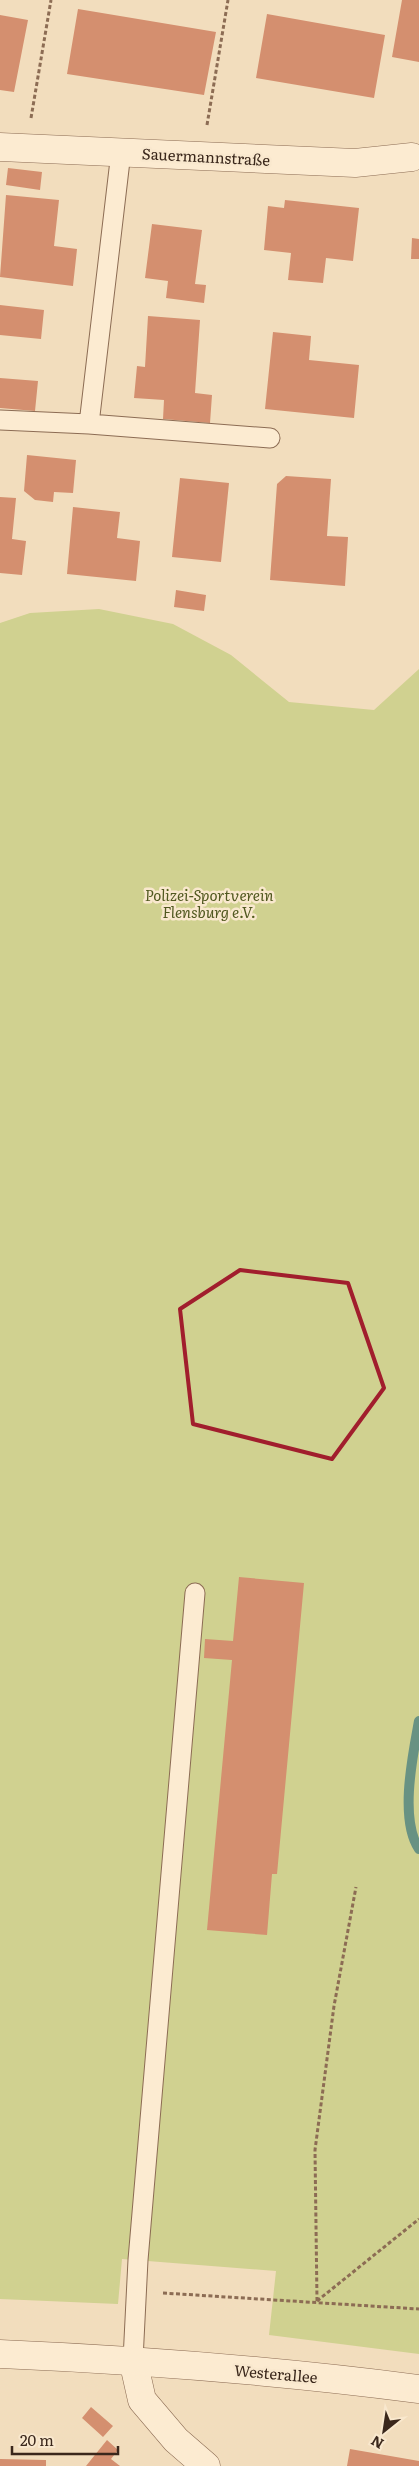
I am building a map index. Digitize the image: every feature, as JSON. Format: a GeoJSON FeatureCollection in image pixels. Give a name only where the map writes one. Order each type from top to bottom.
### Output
{"type":"FeatureCollection","features":[{"type":"Feature","properties":{"kind":"street","name":"Sauermannstraße"},"geometry":{"type":"LineString","coordinates":[[13,148],[355,163],[412,157]]}},
{"type":"Feature","properties":{"kind":"street","name":"Westerallee"},"geometry":{"type":"LineString","coordinates":[[0,2354],[133,2360],[332,2378],[419,2389]]}},
{"type":"Feature","properties":{"kind":"street"},"geometry":{"type":"LineString","coordinates":[[133,2360],[142,2400],[176,2440],[206,2466]]}},
{"type":"Feature","properties":{"kind":"lane"},"geometry":{"type":"LineString","coordinates":[[89,424],[120,152]]}},
{"type":"Feature","properties":{"kind":"lane"},"geometry":{"type":"LineString","coordinates":[[0,420],[89,424],[270,438]]}},
{"type":"Feature","properties":{"kind":"lane"},"geometry":{"type":"LineString","coordinates":[[133,2360],[137,2292],[196,1593]]}},
{"type":"Feature","properties":{"kind":"path"},"geometry":{"type":"LineString","coordinates":[[13,148],[51,0]]}},
{"type":"Feature","properties":{"kind":"path"},"geometry":{"type":"LineString","coordinates":[[201,156],[228,0]]}},
{"type":"Feature","properties":{"kind":"path"},"geometry":{"type":"LineString","coordinates":[[317,2301],[315,2150],[334,2006],[356,1887]]}},
{"type":"Feature","properties":{"kind":"path"},"geometry":{"type":"LineString","coordinates":[[317,2301],[419,2218]]}},
{"type":"Feature","properties":{"kind":"path"},"geometry":{"type":"LineString","coordinates":[[137,2292],[317,2301],[419,2309]]}},
{"type":"Feature","properties":{"kind":"highlighted area"},"geometry":{"type":"Polygon","coordinates":[[[240,1270],[348,1283],[384,1388],[332,1459],[193,1424],[180,1309],[240,1270]]]}},
{"type":"Feature","properties":{"kind":"green space","name":"Polizei-Sportverein Flensburg e.V."},"geometry":{"type":"Polygon","coordinates":[[[99,609],[173,624],[231,655],[289,702],[374,710],[419,669],[419,2354],[269,2335],[276,2271],[122,2259],[118,2304],[0,2299],[0,623],[30,613],[99,609]]]}},
{"type":"Feature","properties":{"kind":"building"},"geometry":{"type":"Polygon","coordinates":[[[402,0],[419,0],[419,62],[392,57],[402,0]]]}},
{"type":"Feature","properties":{"kind":"building"},"geometry":{"type":"Polygon","coordinates":[[[78,9],[216,32],[204,95],[67,74],[78,9]]]}},
{"type":"Feature","properties":{"kind":"building"},"geometry":{"type":"Polygon","coordinates":[[[267,14],[385,35],[374,98],[256,78],[267,14]]]}},
{"type":"Feature","properties":{"kind":"building"},"geometry":{"type":"Polygon","coordinates":[[[0,15],[28,20],[14,92],[0,90],[0,15]]]}},
{"type":"Feature","properties":{"kind":"building"},"geometry":{"type":"Polygon","coordinates":[[[8,168],[42,172],[40,190],[6,185],[8,168]]]}},
{"type":"Feature","properties":{"kind":"building"},"geometry":{"type":"Polygon","coordinates":[[[6,195],[59,200],[54,246],[77,249],[73,286],[0,277],[6,195]]]}},
{"type":"Feature","properties":{"kind":"building"},"geometry":{"type":"Polygon","coordinates":[[[285,200],[359,208],[353,261],[326,258],[323,283],[288,280],[291,253],[264,250],[268,206],[284,208],[285,200]]]}},
{"type":"Feature","properties":{"kind":"building"},"geometry":{"type":"Polygon","coordinates":[[[152,224],[202,230],[195,284],[206,285],[204,303],[166,298],[168,281],[145,278],[152,224]]]}},
{"type":"Feature","properties":{"kind":"building"},"geometry":{"type":"Polygon","coordinates":[[[412,238],[419,239],[419,259],[411,259],[412,238]]]}},
{"type":"Feature","properties":{"kind":"building"},"geometry":{"type":"Polygon","coordinates":[[[0,305],[44,310],[41,339],[0,335],[0,305]]]}},
{"type":"Feature","properties":{"kind":"building"},"geometry":{"type":"Polygon","coordinates":[[[148,316],[200,320],[195,393],[212,395],[210,423],[163,419],[164,400],[134,398],[137,366],[145,367],[148,316]]]}},
{"type":"Feature","properties":{"kind":"building"},"geometry":{"type":"Polygon","coordinates":[[[273,332],[311,336],[309,360],[359,365],[354,418],[265,409],[273,332]]]}},
{"type":"Feature","properties":{"kind":"building"},"geometry":{"type":"Polygon","coordinates":[[[0,378],[38,381],[35,411],[0,408],[0,378]]]}},
{"type":"Feature","properties":{"kind":"building"},"geometry":{"type":"Polygon","coordinates":[[[27,455],[76,460],[73,493],[54,492],[53,502],[35,500],[24,491],[27,455]]]}},
{"type":"Feature","properties":{"kind":"building"},"geometry":{"type":"Polygon","coordinates":[[[286,476],[331,479],[327,536],[348,537],[345,586],[270,580],[277,484],[286,476]]]}},
{"type":"Feature","properties":{"kind":"building"},"geometry":{"type":"Polygon","coordinates":[[[180,478],[229,483],[221,562],[172,557],[180,478]]]}},
{"type":"Feature","properties":{"kind":"building"},"geometry":{"type":"Polygon","coordinates":[[[0,497],[16,498],[12,539],[26,541],[22,575],[0,573],[0,497]]]}},
{"type":"Feature","properties":{"kind":"building"},"geometry":{"type":"Polygon","coordinates":[[[73,507],[120,512],[117,538],[140,541],[136,581],[67,574],[73,507]]]}},
{"type":"Feature","properties":{"kind":"building"},"geometry":{"type":"Polygon","coordinates":[[[176,590],[206,595],[204,611],[174,607],[176,590]]]}},
{"type":"Feature","properties":{"kind":"building"},"geometry":{"type":"Polygon","coordinates":[[[239,1577],[304,1583],[277,1874],[272,1874],[267,1935],[207,1930],[232,1660],[204,1658],[205,1639],[233,1641],[239,1577]]]}},
{"type":"Feature","properties":{"kind":"building"},"geometry":{"type":"Polygon","coordinates":[[[91,2407],[113,2426],[103,2437],[82,2418],[91,2407]]]}},
{"type":"Feature","properties":{"kind":"building"},"geometry":{"type":"Polygon","coordinates":[[[107,2440],[118,2450],[111,2459],[120,2466],[86,2466],[107,2440]]]}},
{"type":"Feature","properties":{"kind":"building"},"geometry":{"type":"Polygon","coordinates":[[[350,2449],[419,2461],[419,2466],[347,2466],[350,2449]]]}},
{"type":"Feature","properties":{"kind":"building"},"geometry":{"type":"Polygon","coordinates":[[[0,2459],[46,2460],[46,2466],[0,2466],[0,2459]]]}},
{"type":"Feature","properties":{"kind":"waterway"},"geometry":{"type":"LineString","coordinates":[[419,1721],[409,1786],[410,1821],[413,1836],[419,1849]]}}]}
